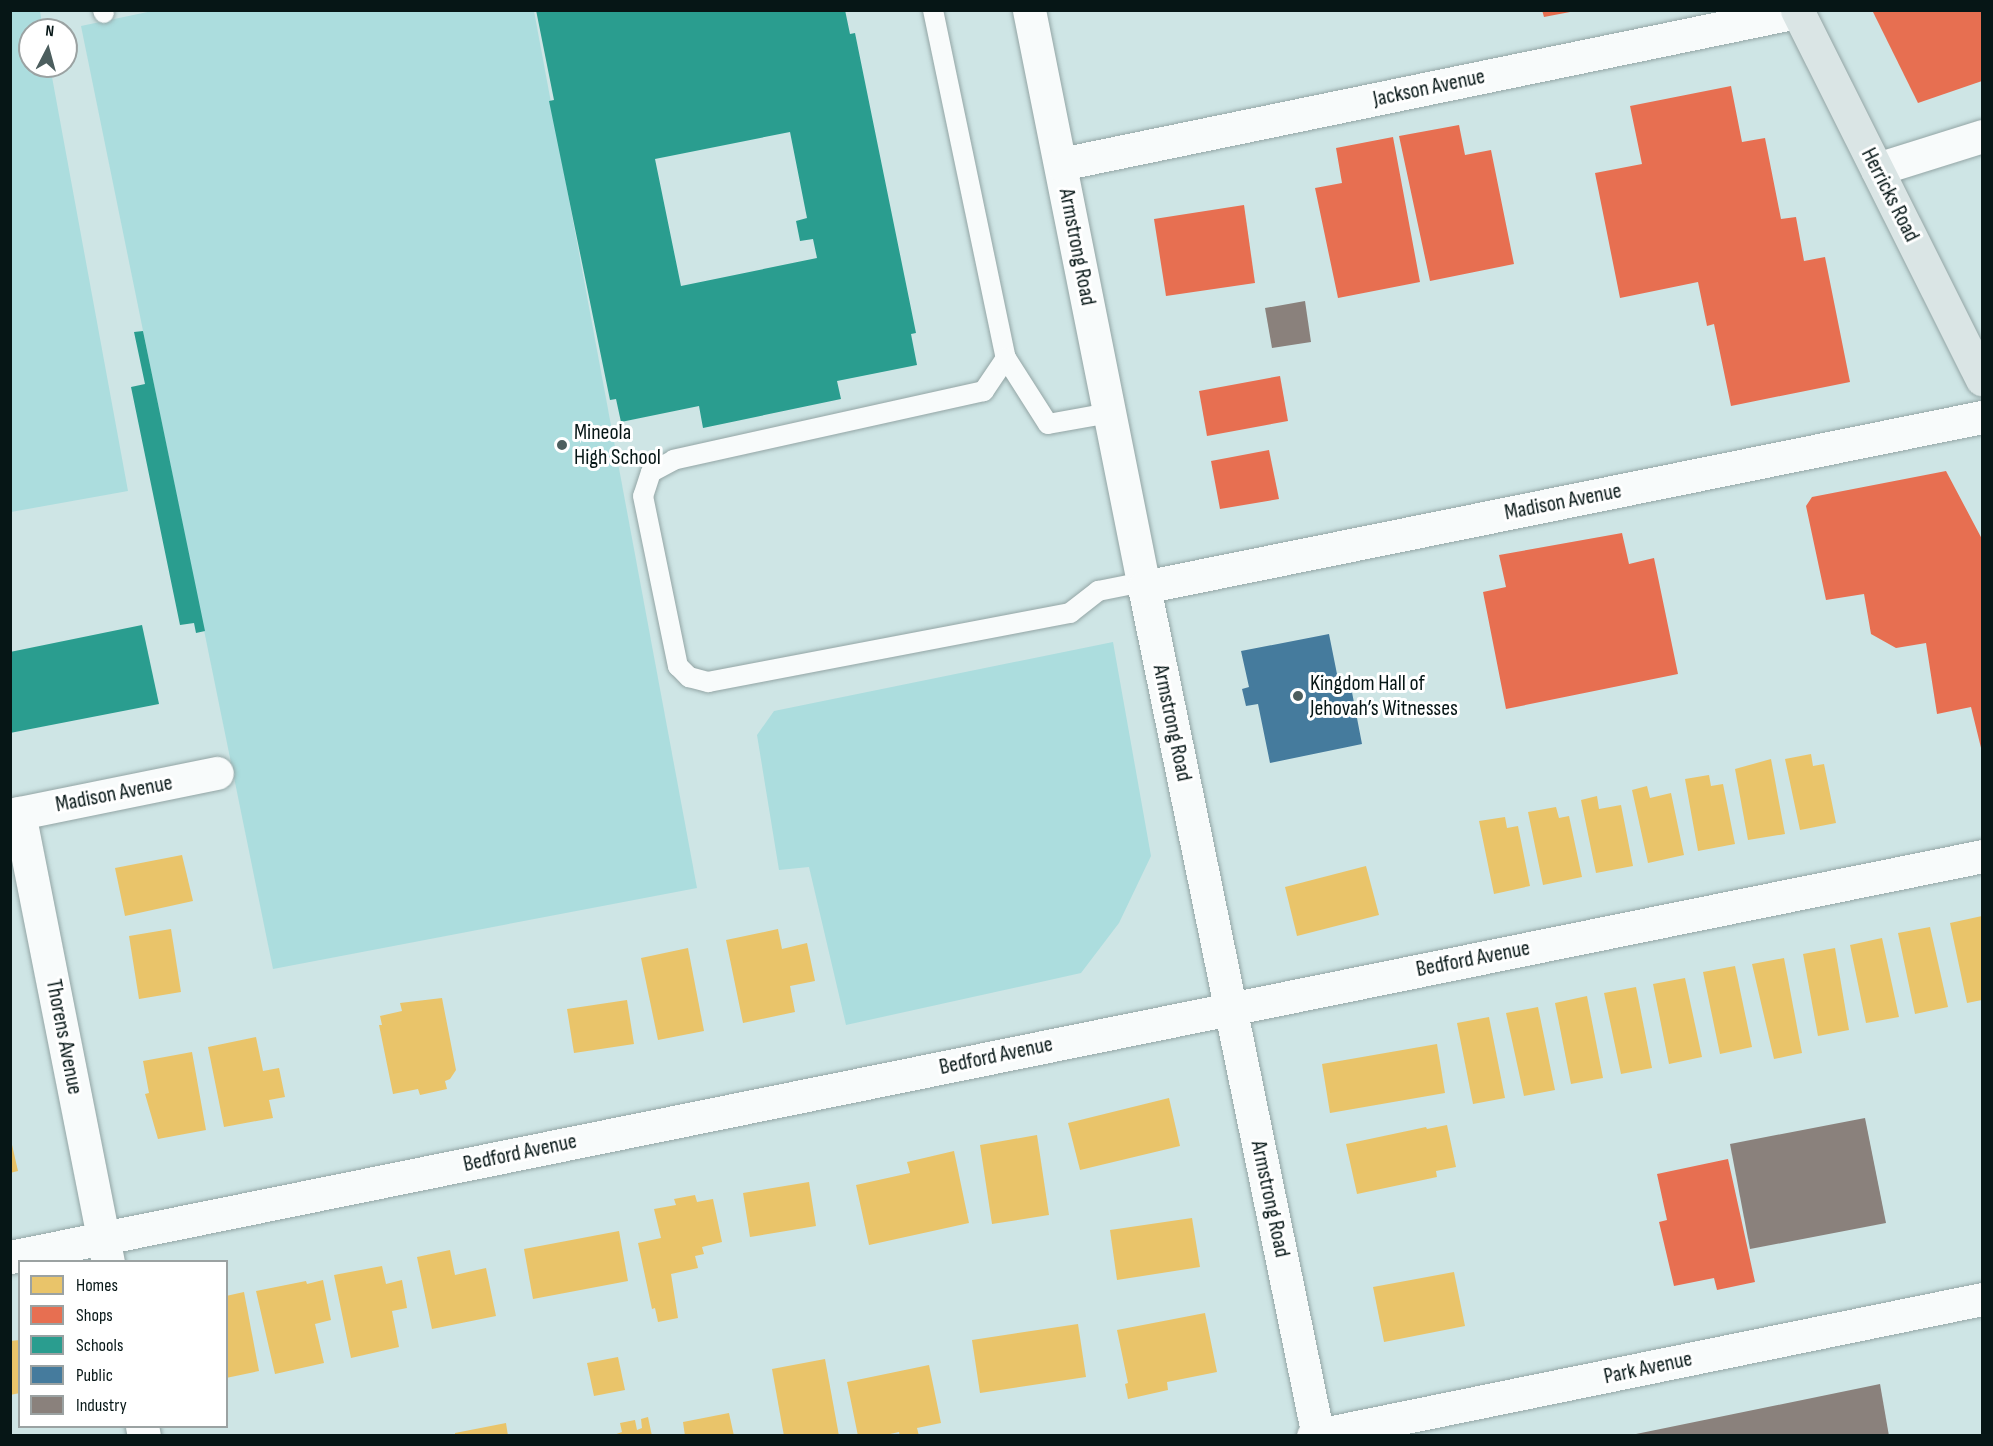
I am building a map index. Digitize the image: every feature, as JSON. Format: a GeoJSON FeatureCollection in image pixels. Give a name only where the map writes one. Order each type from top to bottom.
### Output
{"type":"FeatureCollection","features":[{"type":"Feature","properties":{"kind":"main road","name":"Herricks Road"},"geometry":{"type":"LineString","coordinates":[[1797,11],[1983,379]]}},
{"type":"Feature","properties":{"kind":"street","name":"Armstrong Road"},"geometry":{"type":"LineString","coordinates":[[1029,10],[1143,584],[1317,1435]]}},
{"type":"Feature","properties":{"kind":"street","name":"Jackson Avenue"},"geometry":{"type":"LineString","coordinates":[[1061,164],[1797,11]]}},
{"type":"Feature","properties":{"kind":"street"},"geometry":{"type":"LineString","coordinates":[[1877,169],[1983,136]]}},
{"type":"Feature","properties":{"kind":"street","name":"Madison Avenue"},"geometry":{"type":"LineString","coordinates":[[1143,584],[1983,417]]}},
{"type":"Feature","properties":{"kind":"street","name":"Madison Avenue"},"geometry":{"type":"LineString","coordinates":[[15,814],[217,773]]}},
{"type":"Feature","properties":{"kind":"street","name":"Thorens Avenue"},"geometry":{"type":"LineString","coordinates":[[15,814],[106,1250]]}},
{"type":"Feature","properties":{"kind":"street","name":"Bedford Avenue"},"geometry":{"type":"LineString","coordinates":[[10,1257],[106,1250],[1230,1008],[1983,856]]}},
{"type":"Feature","properties":{"kind":"street","name":"Park Avenue"},"geometry":{"type":"LineString","coordinates":[[1317,1435],[1983,1299]]}},
{"type":"Feature","properties":{"kind":"lane"},"geometry":{"type":"LineString","coordinates":[[933,10],[1006,358],[1048,424],[1110,413]]}},
{"type":"Feature","properties":{"kind":"lane"},"geometry":{"type":"LineString","coordinates":[[1006,358],[984,391],[674,460],[651,472],[643,496],[678,666],[688,677],[708,682],[1070,613],[1098,591],[1143,584]]}},
{"type":"Feature","properties":{"kind":"shaded area"},"geometry":{"type":"Polygon","coordinates":[[[11,10],[40,11],[41,18],[18,18],[18,78],[52,78],[128,491],[11,512],[11,10]]]}},
{"type":"Feature","properties":{"kind":"shaded area"},"geometry":{"type":"Polygon","coordinates":[[[157,10],[534,11],[697,888],[273,969],[81,26],[157,10]]]}},
{"type":"Feature","properties":{"kind":"shaded area"},"geometry":{"type":"Polygon","coordinates":[[[1113,642],[1151,856],[1119,923],[1081,973],[846,1025],[809,867],[779,870],[757,735],[774,711],[1113,642]]]}},
{"type":"Feature","properties":{"kind":"building: Homes"},"geometry":{"type":"Polygon","coordinates":[[[1811,754],[1813,766],[1824,764],[1836,823],[1800,830],[1785,759],[1811,754]]]}},
{"type":"Feature","properties":{"kind":"building: Homes"},"geometry":{"type":"Polygon","coordinates":[[[1771,759],[1785,834],[1748,840],[1735,769],[1771,759]]]}},
{"type":"Feature","properties":{"kind":"building: Homes"},"geometry":{"type":"Polygon","coordinates":[[[1709,775],[1711,786],[1723,784],[1735,844],[1698,851],[1685,779],[1709,775]]]}},
{"type":"Feature","properties":{"kind":"building: Homes"},"geometry":{"type":"Polygon","coordinates":[[[1647,786],[1650,798],[1671,793],[1684,855],[1648,863],[1632,790],[1647,786]]]}},
{"type":"Feature","properties":{"kind":"building: Homes"},"geometry":{"type":"Polygon","coordinates":[[[1597,796],[1599,809],[1621,805],[1633,866],[1596,873],[1581,800],[1597,796]]]}},
{"type":"Feature","properties":{"kind":"building: Homes"},"geometry":{"type":"Polygon","coordinates":[[[1556,807],[1559,818],[1569,816],[1582,877],[1543,885],[1528,812],[1556,807]]]}},
{"type":"Feature","properties":{"kind":"building: Homes"},"geometry":{"type":"Polygon","coordinates":[[[1505,817],[1507,828],[1518,826],[1530,886],[1494,894],[1479,821],[1505,817]]]}},
{"type":"Feature","properties":{"kind":"building: Homes"},"geometry":{"type":"Polygon","coordinates":[[[182,855],[193,901],[125,916],[115,868],[182,855]]]}},
{"type":"Feature","properties":{"kind":"building: Homes"},"geometry":{"type":"Polygon","coordinates":[[[1366,866],[1379,915],[1297,936],[1285,887],[1366,866]]]}},
{"type":"Feature","properties":{"kind":"building: Homes"},"geometry":{"type":"Polygon","coordinates":[[[1982,916],[1982,1000],[1967,1003],[1950,923],[1982,916]]]}},
{"type":"Feature","properties":{"kind":"building: Homes"},"geometry":{"type":"Polygon","coordinates":[[[1930,927],[1948,1007],[1915,1014],[1898,933],[1930,927]]]}},
{"type":"Feature","properties":{"kind":"building: Homes"},"geometry":{"type":"Polygon","coordinates":[[[171,929],[181,992],[139,999],[129,936],[171,929]]]}},
{"type":"Feature","properties":{"kind":"building: Homes"},"geometry":{"type":"Polygon","coordinates":[[[778,929],[782,949],[807,943],[815,981],[790,986],[795,1012],[743,1023],[726,940],[778,929]]]}},
{"type":"Feature","properties":{"kind":"building: Homes"},"geometry":{"type":"Polygon","coordinates":[[[1882,938],[1899,1017],[1866,1023],[1850,945],[1882,938]]]}},
{"type":"Feature","properties":{"kind":"building: Homes"},"geometry":{"type":"Polygon","coordinates":[[[688,948],[704,1031],[658,1040],[641,958],[688,948]]]}},
{"type":"Feature","properties":{"kind":"building: Homes"},"geometry":{"type":"Polygon","coordinates":[[[1835,948],[1849,1030],[1818,1036],[1803,954],[1835,948]]]}},
{"type":"Feature","properties":{"kind":"building: Homes"},"geometry":{"type":"Polygon","coordinates":[[[1784,958],[1802,1053],[1774,1059],[1752,964],[1784,958]]]}},
{"type":"Feature","properties":{"kind":"building: Homes"},"geometry":{"type":"Polygon","coordinates":[[[1735,966],[1752,1047],[1720,1054],[1703,972],[1735,966]]]}},
{"type":"Feature","properties":{"kind":"building: Homes"},"geometry":{"type":"Polygon","coordinates":[[[1685,978],[1702,1057],[1669,1064],[1653,984],[1685,978]]]}},
{"type":"Feature","properties":{"kind":"building: Homes"},"geometry":{"type":"Polygon","coordinates":[[[1636,987],[1652,1068],[1621,1074],[1604,993],[1636,987]]]}},
{"type":"Feature","properties":{"kind":"building: Homes"},"geometry":{"type":"Polygon","coordinates":[[[1587,996],[1603,1078],[1571,1084],[1555,1003],[1587,996]]]}},
{"type":"Feature","properties":{"kind":"building: Homes"},"geometry":{"type":"Polygon","coordinates":[[[442,998],[456,1070],[450,1079],[445,1081],[447,1089],[420,1095],[418,1089],[393,1094],[379,1025],[382,1025],[380,1016],[402,1011],[400,1003],[442,998]]]}},
{"type":"Feature","properties":{"kind":"building: Homes"},"geometry":{"type":"Polygon","coordinates":[[[627,1000],[634,1044],[574,1053],[567,1009],[627,1000]]]}},
{"type":"Feature","properties":{"kind":"building: Homes"},"geometry":{"type":"Polygon","coordinates":[[[1538,1007],[1555,1090],[1524,1096],[1506,1013],[1538,1007]]]}},
{"type":"Feature","properties":{"kind":"building: Homes"},"geometry":{"type":"Polygon","coordinates":[[[1489,1017],[1505,1098],[1473,1104],[1457,1023],[1489,1017]]]}},
{"type":"Feature","properties":{"kind":"building: Homes"},"geometry":{"type":"Polygon","coordinates":[[[256,1037],[263,1071],[279,1068],[285,1097],[269,1100],[273,1118],[224,1127],[208,1047],[256,1037]]]}},
{"type":"Feature","properties":{"kind":"building: Homes"},"geometry":{"type":"Polygon","coordinates":[[[1437,1044],[1445,1093],[1330,1113],[1322,1064],[1437,1044]]]}},
{"type":"Feature","properties":{"kind":"building: Homes"},"geometry":{"type":"Polygon","coordinates":[[[192,1052],[206,1130],[158,1139],[145,1094],[149,1093],[143,1061],[192,1052]]]}},
{"type":"Feature","properties":{"kind":"building: Homes"},"geometry":{"type":"Polygon","coordinates":[[[1169,1098],[1180,1146],[1080,1170],[1068,1123],[1169,1098]]]}},
{"type":"Feature","properties":{"kind":"building: Homes"},"geometry":{"type":"Polygon","coordinates":[[[1447,1125],[1456,1167],[1436,1171],[1437,1177],[1357,1194],[1346,1144],[1426,1127],[1427,1129],[1447,1125]]]}},
{"type":"Feature","properties":{"kind":"building: Homes"},"geometry":{"type":"Polygon","coordinates":[[[1037,1135],[1049,1215],[992,1224],[980,1145],[1037,1135]]]}},
{"type":"Feature","properties":{"kind":"building: Homes"},"geometry":{"type":"Polygon","coordinates":[[[10,1136],[18,1171],[10,1173],[10,1136]]]}},
{"type":"Feature","properties":{"kind":"building: Homes"},"geometry":{"type":"Polygon","coordinates":[[[954,1151],[969,1223],[869,1245],[856,1185],[910,1173],[907,1162],[954,1151]]]}},
{"type":"Feature","properties":{"kind":"building: Homes"},"geometry":{"type":"Polygon","coordinates":[[[809,1182],[816,1226],[750,1237],[743,1193],[809,1182]]]}},
{"type":"Feature","properties":{"kind":"building: Homes"},"geometry":{"type":"Polygon","coordinates":[[[695,1195],[697,1202],[713,1199],[722,1242],[702,1247],[704,1254],[695,1256],[698,1268],[671,1274],[678,1318],[658,1322],[655,1308],[652,1309],[638,1243],[661,1238],[654,1209],[676,1205],[674,1199],[695,1195]]]}},
{"type":"Feature","properties":{"kind":"building: Homes"},"geometry":{"type":"Polygon","coordinates":[[[1192,1218],[1200,1267],[1117,1280],[1110,1230],[1192,1218]]]}},
{"type":"Feature","properties":{"kind":"building: Homes"},"geometry":{"type":"Polygon","coordinates":[[[619,1231],[628,1281],[533,1299],[524,1249],[619,1231]]]}},
{"type":"Feature","properties":{"kind":"building: Homes"},"geometry":{"type":"Polygon","coordinates":[[[450,1250],[455,1275],[486,1268],[496,1316],[432,1329],[417,1257],[450,1250]]]}},
{"type":"Feature","properties":{"kind":"building: Homes"},"geometry":{"type":"Polygon","coordinates":[[[382,1266],[386,1284],[402,1280],[407,1308],[392,1311],[399,1347],[351,1358],[334,1275],[382,1266]]]}},
{"type":"Feature","properties":{"kind":"building: Homes"},"geometry":{"type":"Polygon","coordinates":[[[1454,1272],[1465,1326],[1384,1342],[1373,1287],[1454,1272]]]}},
{"type":"Feature","properties":{"kind":"building: Homes"},"geometry":{"type":"Polygon","coordinates":[[[323,1280],[331,1320],[315,1324],[324,1363],[275,1374],[256,1291],[323,1280]]]}},
{"type":"Feature","properties":{"kind":"building: Homes"},"geometry":{"type":"Polygon","coordinates":[[[244,1292],[259,1371],[228,1378],[228,1296],[244,1292]]]}},
{"type":"Feature","properties":{"kind":"building: Homes"},"geometry":{"type":"Polygon","coordinates":[[[1205,1313],[1217,1372],[1167,1382],[1168,1390],[1128,1399],[1125,1384],[1128,1383],[1117,1330],[1205,1313]]]}},
{"type":"Feature","properties":{"kind":"building: Homes"},"geometry":{"type":"Polygon","coordinates":[[[1078,1324],[1086,1377],[980,1393],[972,1340],[1078,1324]]]}},
{"type":"Feature","properties":{"kind":"building: Homes"},"geometry":{"type":"Polygon","coordinates":[[[18,1340],[18,1393],[10,1395],[10,1341],[18,1340]]]}},
{"type":"Feature","properties":{"kind":"building: Homes"},"geometry":{"type":"Polygon","coordinates":[[[618,1357],[625,1390],[594,1396],[587,1363],[618,1357]]]}},
{"type":"Feature","properties":{"kind":"building: Homes"},"geometry":{"type":"Polygon","coordinates":[[[825,1359],[839,1436],[784,1436],[772,1369],[825,1359]]]}},
{"type":"Feature","properties":{"kind":"building: Homes"},"geometry":{"type":"Polygon","coordinates":[[[929,1365],[941,1423],[917,1428],[919,1436],[900,1436],[899,1432],[881,1436],[858,1436],[847,1382],[929,1365]]]}},
{"type":"Feature","properties":{"kind":"building: Homes"},"geometry":{"type":"Polygon","coordinates":[[[729,1413],[734,1436],[685,1436],[683,1422],[729,1413]]]}},
{"type":"Feature","properties":{"kind":"building: Homes"},"geometry":{"type":"Polygon","coordinates":[[[648,1417],[652,1436],[611,1436],[622,1432],[620,1423],[635,1420],[637,1430],[642,1428],[641,1419],[648,1417]]]}},
{"type":"Feature","properties":{"kind":"building: Homes"},"geometry":{"type":"Polygon","coordinates":[[[506,1423],[508,1436],[455,1436],[455,1433],[506,1423]]]}},
{"type":"Feature","properties":{"kind":"building: Shops"},"geometry":{"type":"Polygon","coordinates":[[[1542,10],[1570,10],[1570,12],[1544,17],[1542,10]]]}},
{"type":"Feature","properties":{"kind":"building: Shops"},"geometry":{"type":"Polygon","coordinates":[[[1872,10],[1982,10],[1982,81],[1918,103],[1872,10]]]}},
{"type":"Feature","properties":{"kind":"building: Shops"},"geometry":{"type":"Polygon","coordinates":[[[1731,86],[1742,142],[1765,138],[1781,219],[1796,217],[1804,261],[1825,257],[1850,382],[1731,406],[1714,324],[1707,326],[1698,282],[1620,298],[1595,173],[1642,164],[1630,106],[1731,86]]]}},
{"type":"Feature","properties":{"kind":"building: Shops"},"geometry":{"type":"Polygon","coordinates":[[[1459,125],[1465,155],[1491,150],[1514,264],[1430,281],[1399,136],[1459,125]]]}},
{"type":"Feature","properties":{"kind":"building: Shops"},"geometry":{"type":"Polygon","coordinates":[[[1393,137],[1420,282],[1338,298],[1315,188],[1342,183],[1336,148],[1393,137]]]}},
{"type":"Feature","properties":{"kind":"building: Shops"},"geometry":{"type":"Polygon","coordinates":[[[1244,205],[1255,283],[1166,296],[1154,219],[1244,205]]]}},
{"type":"Feature","properties":{"kind":"building: Shops"},"geometry":{"type":"Polygon","coordinates":[[[1280,376],[1288,421],[1207,436],[1199,391],[1280,376]]]}},
{"type":"Feature","properties":{"kind":"building: Shops"},"geometry":{"type":"Polygon","coordinates":[[[1269,450],[1279,499],[1220,509],[1211,461],[1269,450]]]}},
{"type":"Feature","properties":{"kind":"building: Shops"},"geometry":{"type":"Polygon","coordinates":[[[1946,471],[1982,539],[1982,752],[1971,707],[1937,714],[1926,643],[1896,648],[1871,634],[1864,594],[1826,600],[1806,506],[1812,497],[1946,471]]]}},
{"type":"Feature","properties":{"kind":"building: Shops"},"geometry":{"type":"Polygon","coordinates":[[[1622,533],[1629,564],[1654,558],[1678,674],[1506,709],[1483,592],[1506,587],[1499,555],[1622,533]]]}},
{"type":"Feature","properties":{"kind":"building: Shops"},"geometry":{"type":"Polygon","coordinates":[[[1728,1159],[1755,1282],[1717,1290],[1714,1278],[1674,1286],[1659,1222],[1667,1220],[1657,1174],[1728,1159]]]}},
{"type":"Feature","properties":{"kind":"building: Schools"},"geometry":{"type":"Polygon","coordinates":[[[536,10],[845,10],[850,34],[855,33],[916,333],[911,334],[917,365],[837,381],[841,399],[703,428],[699,406],[621,422],[616,399],[610,400],[549,101],[554,100],[536,10]],[[790,132],[655,159],[681,286],[817,258],[813,239],[800,241],[796,221],[807,218],[790,132]]]}},
{"type":"Feature","properties":{"kind":"building: Schools"},"geometry":{"type":"Polygon","coordinates":[[[143,331],[205,631],[196,633],[194,623],[180,625],[131,387],[145,384],[134,332],[143,331]]]}},
{"type":"Feature","properties":{"kind":"building: Schools"},"geometry":{"type":"Polygon","coordinates":[[[142,625],[159,704],[10,733],[10,652],[142,625]]]}},
{"type":"Feature","properties":{"kind":"building: Public","name":"Kingdom Hall of Jehovah’s Witnesses"},"geometry":{"type":"Polygon","coordinates":[[[1329,634],[1340,689],[1351,687],[1362,744],[1270,763],[1258,704],[1246,706],[1242,689],[1249,687],[1241,651],[1329,634]]]}},
{"type":"Feature","properties":{"kind":"building: Industry"},"geometry":{"type":"Polygon","coordinates":[[[1305,301],[1311,342],[1272,348],[1265,308],[1305,301]]]}},
{"type":"Feature","properties":{"kind":"building: Industry"},"geometry":{"type":"Polygon","coordinates":[[[1865,1118],[1886,1223],[1750,1249],[1730,1144],[1865,1118]]]}},
{"type":"Feature","properties":{"kind":"building: Industry"},"geometry":{"type":"Polygon","coordinates":[[[1880,1384],[1889,1436],[1636,1436],[1636,1434],[1880,1384]]]}},
{"type":"Feature","properties":{"kind":"place","name":"Mineola High School"},"geometry":{"type":"Point","coordinates":[562,445]}},
{"type":"Feature","properties":{"kind":"place","name":"Kingdom Hall of Jehovah’s Witnesses"},"geometry":{"type":"Point","coordinates":[1298,696]}}]}
